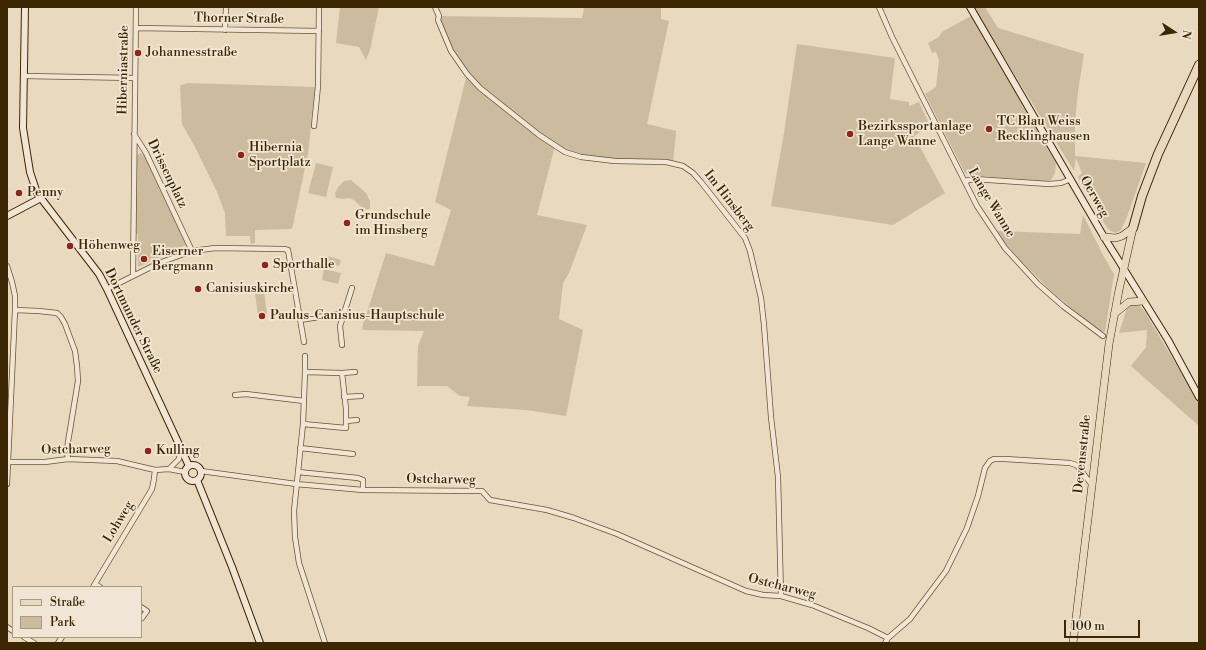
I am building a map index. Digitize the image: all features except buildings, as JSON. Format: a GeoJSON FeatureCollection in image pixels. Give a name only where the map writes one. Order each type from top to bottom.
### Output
{"type":"FeatureCollection","features":[{"type":"Feature","properties":{"kind":"highway"},"geometry":{"type":"LineString","coordinates":[[1133,228],[1142,196],[1158,154],[1199,65]]}},
{"type":"Feature","properties":{"kind":"main road","name":"Dortmunder Straße"},"geometry":{"type":"LineString","coordinates":[[25,7],[23,128],[30,172],[37,193],[99,274],[181,447],[187,469]]}},
{"type":"Feature","properties":{"kind":"main road","name":"Oerweg"},"geometry":{"type":"LineString","coordinates":[[970,7],[1104,237],[1168,340],[1199,397]]}},
{"type":"Feature","properties":{"kind":"main road"},"geometry":{"type":"LineString","coordinates":[[7,216],[41,198]]}},
{"type":"Feature","properties":{"kind":"main road"},"geometry":{"type":"LineString","coordinates":[[1104,237],[1116,238],[1122,236],[1133,228]]}},
{"type":"Feature","properties":{"kind":"main road","name":"Devensstraße"},"geometry":{"type":"LineString","coordinates":[[1073,643],[1104,378],[1114,314],[1133,228]]}},
{"type":"Feature","properties":{"kind":"main road"},"geometry":{"type":"LineString","coordinates":[[1114,314],[1129,302],[1143,301]]}},
{"type":"Feature","properties":{"kind":"main road"},"geometry":{"type":"LineString","coordinates":[[196,466],[201,471],[201,476],[197,480],[188,480],[186,476],[187,469],[196,466]]}},
{"type":"Feature","properties":{"kind":"main road"},"geometry":{"type":"LineString","coordinates":[[197,480],[232,567],[260,643]]}},
{"type":"Feature","properties":{"kind":"street","name":"Hiberniastraße"},"geometry":{"type":"LineString","coordinates":[[134,134],[136,7]]}},
{"type":"Feature","properties":{"kind":"street"},"geometry":{"type":"LineString","coordinates":[[225,30],[226,7]]}},
{"type":"Feature","properties":{"kind":"street"},"geometry":{"type":"LineString","coordinates":[[314,126],[318,86],[319,7]]}},
{"type":"Feature","properties":{"kind":"street","name":"Im Hinsberg"},"geometry":{"type":"LineString","coordinates":[[435,7],[439,16],[438,20],[451,51],[467,74],[480,88],[539,135],[565,152],[581,157],[615,161],[666,162],[683,166],[693,173],[701,182],[745,238],[756,275],[761,298],[764,325],[771,418],[778,477],[781,596]]}},
{"type":"Feature","properties":{"kind":"street","name":"Lange Wanne"},"geometry":{"type":"LineString","coordinates":[[879,7],[892,37],[977,206],[1005,248],[1038,284],[1063,306],[1103,336]]}},
{"type":"Feature","properties":{"kind":"street","name":"Thorner Straße"},"geometry":{"type":"LineString","coordinates":[[136,28],[319,31]]}},
{"type":"Feature","properties":{"kind":"street"},"geometry":{"type":"LineString","coordinates":[[24,76],[134,78]]}},
{"type":"Feature","properties":{"kind":"street","name":"Drissenplatz"},"geometry":{"type":"LineString","coordinates":[[134,134],[146,154],[192,251]]}},
{"type":"Feature","properties":{"kind":"street","name":"Drissenplatz"},"geometry":{"type":"LineString","coordinates":[[133,276],[134,134]]}},
{"type":"Feature","properties":{"kind":"street"},"geometry":{"type":"LineString","coordinates":[[965,182],[974,179],[1049,184],[1061,183],[1071,179]]}},
{"type":"Feature","properties":{"kind":"street"},"geometry":{"type":"LineString","coordinates":[[107,289],[159,263],[192,251],[215,248],[280,248],[288,250],[304,342]]}},
{"type":"Feature","properties":{"kind":"street"},"geometry":{"type":"LineString","coordinates":[[7,266],[12,282],[15,310],[7,484]]}},
{"type":"Feature","properties":{"kind":"street"},"geometry":{"type":"LineString","coordinates":[[342,345],[340,326],[352,288]]}},
{"type":"Feature","properties":{"kind":"street"},"geometry":{"type":"LineString","coordinates":[[15,310],[57,313],[65,324],[75,351],[78,381],[68,442],[68,459]]}},
{"type":"Feature","properties":{"kind":"street"},"geometry":{"type":"LineString","coordinates":[[300,320],[344,314]]}},
{"type":"Feature","properties":{"kind":"street"},"geometry":{"type":"LineString","coordinates":[[305,356],[306,372],[303,424],[294,511],[295,537],[299,563],[325,643]]}},
{"type":"Feature","properties":{"kind":"street"},"geometry":{"type":"LineString","coordinates":[[306,372],[355,372]]}},
{"type":"Feature","properties":{"kind":"street"},"geometry":{"type":"LineString","coordinates":[[303,424],[346,428],[342,373]]}},
{"type":"Feature","properties":{"kind":"street"},"geometry":{"type":"LineString","coordinates":[[235,395],[246,394],[304,401]]}},
{"type":"Feature","properties":{"kind":"street"},"geometry":{"type":"LineString","coordinates":[[344,398],[361,396]]}},
{"type":"Feature","properties":{"kind":"street"},"geometry":{"type":"LineString","coordinates":[[346,421],[357,420]]}},
{"type":"Feature","properties":{"kind":"street"},"geometry":{"type":"LineString","coordinates":[[169,470],[179,459],[181,447]]}},
{"type":"Feature","properties":{"kind":"street"},"geometry":{"type":"LineString","coordinates":[[300,448],[354,454]]}},
{"type":"Feature","properties":{"kind":"street","name":"Ostcharweg"},"geometry":{"type":"LineString","coordinates":[[8,462],[45,462],[68,459],[117,461],[155,470],[187,469]]}},
{"type":"Feature","properties":{"kind":"street"},"geometry":{"type":"LineString","coordinates":[[885,643],[888,638],[910,619],[938,583],[952,560],[967,528],[978,496],[985,468],[990,461],[1006,459],[1070,463],[1079,468],[1092,485]]}},
{"type":"Feature","properties":{"kind":"street","name":"Lohweg"},"geometry":{"type":"LineString","coordinates":[[94,585],[152,489],[155,470]]}},
{"type":"Feature","properties":{"kind":"street","name":"Ostcharweg"},"geometry":{"type":"LineString","coordinates":[[201,471],[296,484],[364,490],[482,491],[490,500],[547,510],[574,518],[630,540],[750,592],[763,595],[781,596],[826,610],[888,638]]}},
{"type":"Feature","properties":{"kind":"street"},"geometry":{"type":"LineString","coordinates":[[298,472],[358,478],[363,480],[364,490]]}},
{"type":"Feature","properties":{"kind":"street"},"geometry":{"type":"LineString","coordinates":[[142,608],[147,611],[142,618]]}},
{"type":"Feature","properties":{"kind":"green space"},"geometry":{"type":"Polygon","coordinates":[[[340,7],[379,7],[370,50],[366,60],[359,47],[336,43],[340,7]]]}},
{"type":"Feature","properties":{"kind":"green space"},"geometry":{"type":"Polygon","coordinates":[[[582,7],[661,7],[661,19],[669,21],[647,124],[676,131],[673,163],[581,157],[555,146],[537,215],[587,225],[569,273],[563,283],[559,319],[583,330],[566,416],[526,410],[467,406],[470,397],[460,396],[447,386],[417,386],[418,346],[424,331],[363,330],[362,328],[386,253],[434,266],[451,210],[435,202],[467,74],[451,51],[439,16],[582,18],[584,9],[582,7]]]}},
{"type":"Feature","properties":{"kind":"green space"},"geometry":{"type":"Polygon","coordinates":[[[973,7],[985,7],[998,28],[1084,54],[1075,123],[1075,156],[1146,163],[1121,230],[1116,233],[1109,230],[1104,223],[1078,177],[1082,173],[1076,158],[1074,171],[973,7]]]}},
{"type":"Feature","properties":{"kind":"green space","name":"TC Blau Weiss Recklinghausen"},"geometry":{"type":"Polygon","coordinates":[[[971,16],[1056,163],[1055,173],[1051,180],[1047,181],[977,176],[965,173],[925,94],[936,87],[939,60],[936,52],[932,53],[928,43],[939,37],[942,32],[971,16]]]}},
{"type":"Feature","properties":{"kind":"green space","name":"Bezirkssportanlage Lange Wanne"},"geometry":{"type":"Polygon","coordinates":[[[797,44],[895,58],[890,99],[909,102],[909,106],[919,102],[930,126],[914,136],[945,193],[893,225],[771,206],[784,133],[797,44]]]}},
{"type":"Feature","properties":{"kind":"green space","name":"Hibernia Sportplatz"},"geometry":{"type":"Polygon","coordinates":[[[186,83],[315,87],[308,154],[292,229],[255,230],[255,243],[251,244],[250,236],[226,236],[225,213],[217,192],[182,124],[180,85],[186,83]]]}},
{"type":"Feature","properties":{"kind":"green space"},"geometry":{"type":"Polygon","coordinates":[[[141,153],[145,156],[186,245],[138,267],[138,234],[135,234],[136,157],[141,153]]]}},
{"type":"Feature","properties":{"kind":"green space"},"geometry":{"type":"Polygon","coordinates":[[[316,163],[333,167],[326,197],[308,193],[316,163]]]}},
{"type":"Feature","properties":{"kind":"green space"},"geometry":{"type":"Polygon","coordinates":[[[351,180],[366,193],[370,201],[370,209],[360,206],[354,200],[349,198],[336,198],[335,193],[338,187],[344,181],[351,180]]]}},
{"type":"Feature","properties":{"kind":"green space"},"geometry":{"type":"Polygon","coordinates":[[[1083,215],[1114,274],[1105,332],[1099,330],[1051,291],[1022,262],[996,231],[1080,234],[1083,215]]]}},
{"type":"Feature","properties":{"kind":"green space"},"geometry":{"type":"Polygon","coordinates":[[[327,256],[341,260],[339,266],[325,263],[327,256]]]}},
{"type":"Feature","properties":{"kind":"green space"},"geometry":{"type":"Polygon","coordinates":[[[324,269],[341,273],[338,284],[322,280],[324,269]]]}},
{"type":"Feature","properties":{"kind":"green space"},"geometry":{"type":"Polygon","coordinates":[[[264,291],[267,314],[258,316],[255,293],[264,291]]]}},
{"type":"Feature","properties":{"kind":"green space"},"geometry":{"type":"Polygon","coordinates":[[[1138,304],[1145,312],[1199,403],[1199,426],[1131,366],[1146,347],[1147,330],[1119,333],[1127,308],[1138,304]]]}},
{"type":"Feature","properties":{"kind":"place","name":"Johannesstraße"},"geometry":{"type":"Point","coordinates":[138,53]}},
{"type":"Feature","properties":{"kind":"place","name":"TC Blau Weiss Recklinghausen"},"geometry":{"type":"Point","coordinates":[989,129]}},
{"type":"Feature","properties":{"kind":"place","name":"Bezirkssportanlage Lange Wanne"},"geometry":{"type":"Point","coordinates":[850,134]}},
{"type":"Feature","properties":{"kind":"place","name":"Hibernia Sportplatz"},"geometry":{"type":"Point","coordinates":[241,155]}},
{"type":"Feature","properties":{"kind":"place","name":"Penny"},"geometry":{"type":"Point","coordinates":[19,193]}},
{"type":"Feature","properties":{"kind":"place","name":"Grundschule im Hinsberg"},"geometry":{"type":"Point","coordinates":[347,223]}},
{"type":"Feature","properties":{"kind":"place","name":"Höhenweg"},"geometry":{"type":"Point","coordinates":[70,246]}},
{"type":"Feature","properties":{"kind":"place","name":"Eiserner Bergmann"},"geometry":{"type":"Point","coordinates":[144,259]}},
{"type":"Feature","properties":{"kind":"place","name":"Sporthalle"},"geometry":{"type":"Point","coordinates":[265,265]}},
{"type":"Feature","properties":{"kind":"place","name":"Canisiuskirche"},"geometry":{"type":"Point","coordinates":[198,289]}},
{"type":"Feature","properties":{"kind":"place","name":"Paulus-Canisius-Hauptschule"},"geometry":{"type":"Point","coordinates":[262,316]}},
{"type":"Feature","properties":{"kind":"place","name":"Kulling"},"geometry":{"type":"Point","coordinates":[148,451]}}]}
